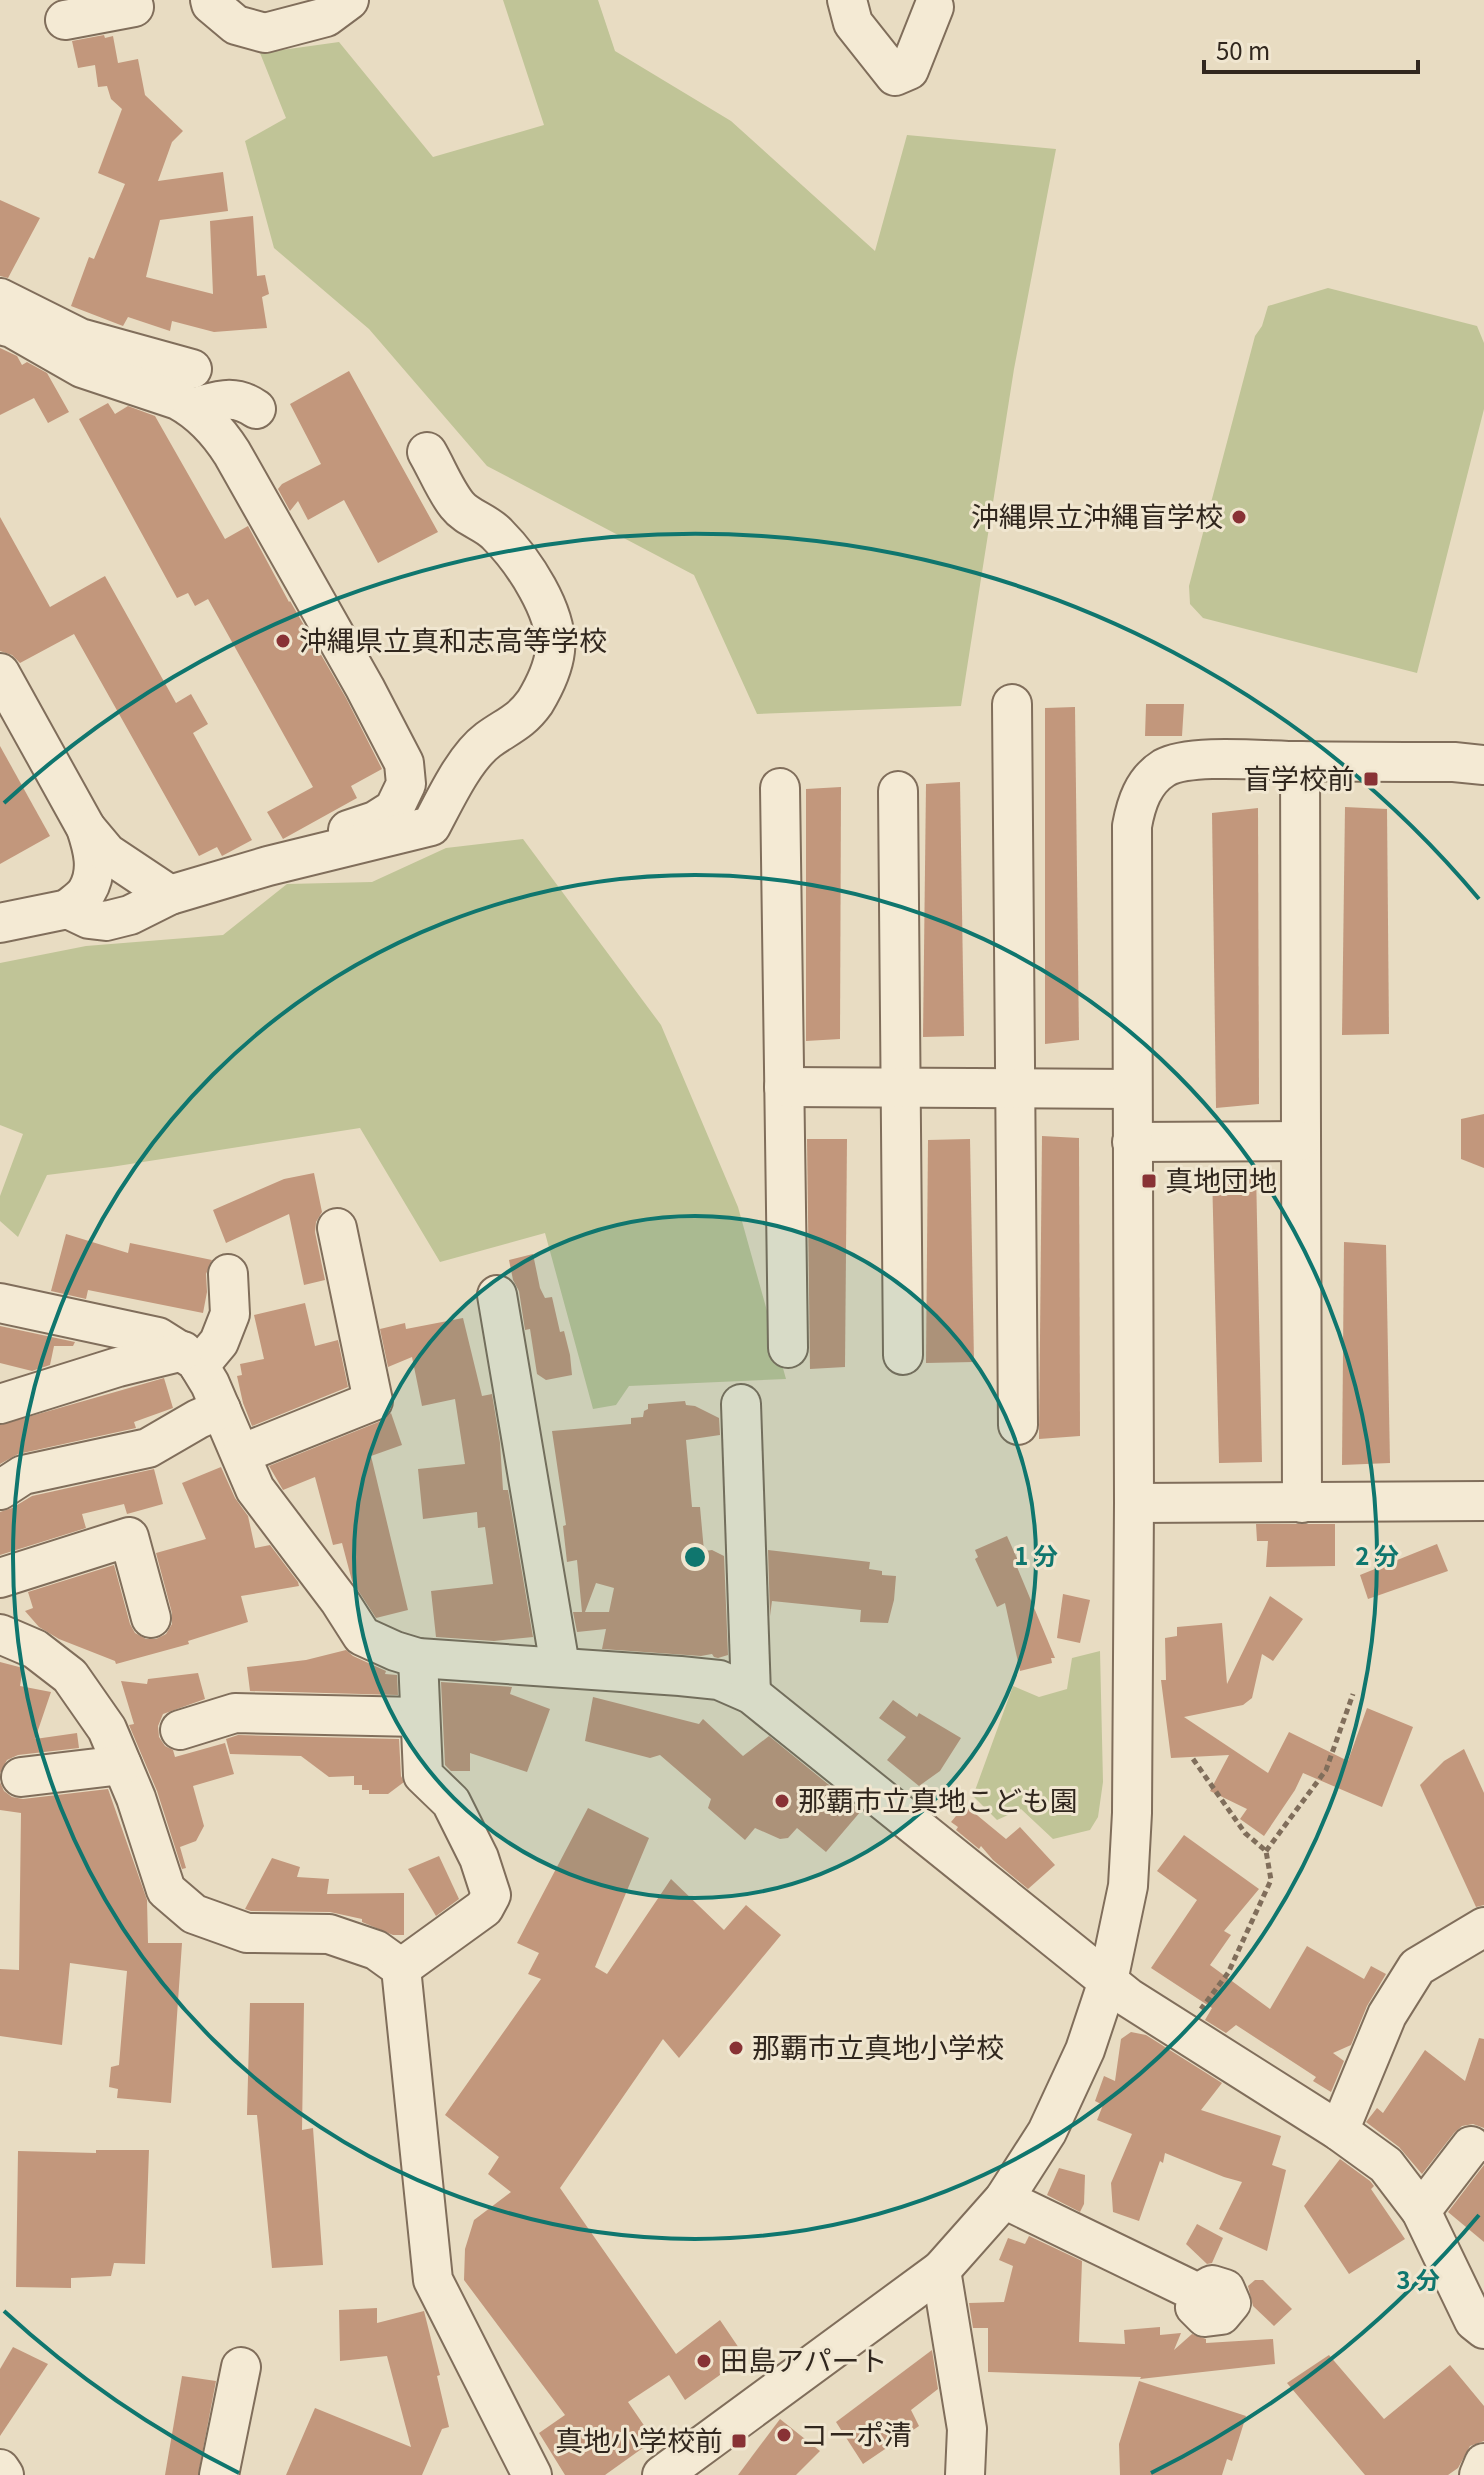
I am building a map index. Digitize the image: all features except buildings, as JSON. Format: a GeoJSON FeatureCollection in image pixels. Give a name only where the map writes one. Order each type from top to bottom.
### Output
{"type":"FeatureCollection","features":[{"type":"Feature","properties":{"kind":"street"},"geometry":{"type":"LineString","coordinates":[[65,20],[134,7],[132,0]]}},
{"type":"Feature","properties":{"kind":"street"},"geometry":{"type":"LineString","coordinates":[[210,0],[236,25],[265,33],[326,17],[349,0]]}},
{"type":"Feature","properties":{"kind":"street"},"geometry":{"type":"LineString","coordinates":[[847,0],[853,23],[895,76],[909,70],[934,7]]}},
{"type":"Feature","properties":{"kind":"street"},"geometry":{"type":"LineString","coordinates":[[0,298],[80,338],[192,369]]}},
{"type":"Feature","properties":{"kind":"street"},"geometry":{"type":"LineString","coordinates":[[0,325],[12,328],[82,368],[178,400],[217,430],[365,688],[404,763],[406,784],[394,809],[375,821],[279,853],[268,866]]}},
{"type":"Feature","properties":{"kind":"street"},"geometry":{"type":"LineString","coordinates":[[192,408],[228,399],[242,399],[256,409]]}},
{"type":"Feature","properties":{"kind":"street"},"geometry":{"type":"LineString","coordinates":[[68,909],[89,919],[106,921],[130,915],[170,895],[268,866],[431,826],[474,754],[488,740],[518,721],[535,701],[552,670],[555,648],[543,599],[496,532],[458,507],[427,452]]}},
{"type":"Feature","properties":{"kind":"street"},"geometry":{"type":"LineString","coordinates":[[0,673],[86,828],[107,853],[170,895]]}},
{"type":"Feature","properties":{"kind":"street"},"geometry":{"type":"LineString","coordinates":[[1012,704],[1018,1425]]}},
{"type":"Feature","properties":{"kind":"street"},"geometry":{"type":"LineString","coordinates":[[662,2475],[941,2270],[1004,2199],[1047,2132],[1085,2050],[1108,1981],[1128,1886],[1132,1827],[1132,826],[1140,796],[1152,778],[1165,768],[1179,763],[1227,760],[1454,762],[1484,765]]}},
{"type":"Feature","properties":{"kind":"street"},"geometry":{"type":"LineString","coordinates":[[1300,761],[1302,1503]]}},
{"type":"Feature","properties":{"kind":"street"},"geometry":{"type":"LineString","coordinates":[[780,788],[788,1348]]}},
{"type":"Feature","properties":{"kind":"street"},"geometry":{"type":"LineString","coordinates":[[898,791],[903,1355]]}},
{"type":"Feature","properties":{"kind":"street"},"geometry":{"type":"LineString","coordinates":[[0,923],[68,909],[86,892],[93,871],[94,853],[86,828]]}},
{"type":"Feature","properties":{"kind":"street"},"geometry":{"type":"LineString","coordinates":[[784,1087],[1132,1089]]}},
{"type":"Feature","properties":{"kind":"street"},"geometry":{"type":"LineString","coordinates":[[1132,1142],[1300,1141]]}},
{"type":"Feature","properties":{"kind":"street"},"geometry":{"type":"LineString","coordinates":[[241,1454],[373,1401],[337,1228]]}},
{"type":"Feature","properties":{"kind":"street"},"geometry":{"type":"LineString","coordinates":[[0,1404],[118,1367],[191,1358],[219,1342],[230,1314],[228,1274]]}},
{"type":"Feature","properties":{"kind":"street"},"geometry":{"type":"LineString","coordinates":[[497,1295],[560,1666]]}},
{"type":"Feature","properties":{"kind":"street"},"geometry":{"type":"LineString","coordinates":[[0,1303],[158,1337],[191,1358],[221,1409],[255,1489],[339,1600],[362,1636],[418,1658],[719,1680],[751,1694],[1129,1998],[1339,2131],[1386,2165],[1421,2211],[1474,2321],[1484,2329]]}},
{"type":"Feature","properties":{"kind":"street"},"geometry":{"type":"LineString","coordinates":[[741,1404],[751,1694]]}},
{"type":"Feature","properties":{"kind":"street"},"geometry":{"type":"LineString","coordinates":[[0,1490],[23,1475],[148,1448],[221,1409]]}},
{"type":"Feature","properties":{"kind":"street"},"geometry":{"type":"LineString","coordinates":[[1134,1503],[1484,1501]]}},
{"type":"Feature","properties":{"kind":"street"},"geometry":{"type":"LineString","coordinates":[[0,1578],[129,1537],[151,1618]]}},
{"type":"Feature","properties":{"kind":"street"},"geometry":{"type":"LineString","coordinates":[[0,1634],[35,1649],[70,1676],[107,1729],[136,1798],[166,1890],[194,1914],[247,1933],[329,1934],[376,1950],[401,1968],[433,2280],[532,2475]]}},
{"type":"Feature","properties":{"kind":"street"},"geometry":{"type":"LineString","coordinates":[[401,1968],[484,1908],[491,1895],[479,1858],[451,1802],[423,1775],[418,1658]]}},
{"type":"Feature","properties":{"kind":"street"},"geometry":{"type":"LineString","coordinates":[[180,1730],[235,1713],[419,1717]]}},
{"type":"Feature","properties":{"kind":"street"},"geometry":{"type":"LineString","coordinates":[[21,1777],[122,1765]]}},
{"type":"Feature","properties":{"kind":"street"},"geometry":{"type":"LineString","coordinates":[[1339,2131],[1387,2015],[1417,1967],[1484,1927]]}},
{"type":"Feature","properties":{"kind":"street"},"geometry":{"type":"LineString","coordinates":[[1421,2211],[1471,2146]]}},
{"type":"Feature","properties":{"kind":"street"},"geometry":{"type":"LineString","coordinates":[[1004,2199],[1198,2293]]}},
{"type":"Feature","properties":{"kind":"street"},"geometry":{"type":"LineString","coordinates":[[941,2270],[967,2429],[965,2475]]}},
{"type":"Feature","properties":{"kind":"street"},"geometry":{"type":"LineString","coordinates":[[219,2475],[241,2367]]}},
{"type":"Feature","properties":{"kind":"street"},"geometry":{"type":"LineString","coordinates":[[1479,2475],[1484,2463]]}},
{"type":"Feature","properties":{"kind":"street"},"geometry":{"type":"LineString","coordinates":[[0,2469],[4,2475]]}},
{"type":"Feature","properties":{"kind":"path"},"geometry":{"type":"LineString","coordinates":[[1266,1851],[1326,1770],[1353,1694]]}},
{"type":"Feature","properties":{"kind":"path"},"geometry":{"type":"LineString","coordinates":[[1184,2032],[1228,1973],[1271,1880],[1266,1851],[1245,1833],[1193,1759]]}},
{"type":"Feature","properties":{"kind":"green space"},"geometry":{"type":"Polygon","coordinates":[[[503,0],[598,0],[615,51],[731,121],[875,251],[907,135],[1056,149],[1014,369],[961,706],[757,714],[694,575],[487,466],[369,329],[274,248],[245,141],[286,118],[260,53],[339,42],[433,157],[544,125],[503,0]]]}},
{"type":"Feature","properties":{"kind":"green space"},"geometry":{"type":"Polygon","coordinates":[[[1328,288],[1477,326],[1484,343],[1484,409],[1417,673],[1203,618],[1190,604],[1189,586],[1255,336],[1262,326],[1268,306],[1328,288]]]}},
{"type":"Feature","properties":{"kind":"green space"},"geometry":{"type":"Polygon","coordinates":[[[523,839],[661,1025],[738,1207],[786,1379],[629,1386],[616,1405],[593,1409],[545,1233],[440,1262],[360,1128],[47,1175],[18,1237],[0,1221],[0,1196],[23,1134],[0,1125],[0,963],[86,946],[223,935],[287,884],[372,882],[446,848],[523,839]]]}},
{"type":"Feature","properties":{"kind":"green space"},"geometry":{"type":"Polygon","coordinates":[[[1100,1651],[1103,1782],[1098,1817],[1090,1830],[1053,1839],[1021,1809],[997,1820],[973,1796],[1013,1686],[1039,1697],[1067,1689],[1072,1658],[1100,1651]]]}},
{"type":"Feature","properties":{"kind":"place","name":"沖縄県立沖縄盲学校"},"geometry":{"type":"Point","coordinates":[1239,517]}},
{"type":"Feature","properties":{"kind":"place","name":"沖縄県立真和志高等学校"},"geometry":{"type":"Point","coordinates":[283,641]}},
{"type":"Feature","properties":{"kind":"place","name":"盲学校前"},"geometry":{"type":"Point","coordinates":[1371,779]}},
{"type":"Feature","properties":{"kind":"place","name":"真地団地"},"geometry":{"type":"Point","coordinates":[1149,1181]}},
{"type":"Feature","properties":{"kind":"place","name":"那覇市立真地こども園"},"geometry":{"type":"Point","coordinates":[782,1801]}},
{"type":"Feature","properties":{"kind":"place","name":"那覇市立真地小学校"},"geometry":{"type":"Point","coordinates":[736,2048]}},
{"type":"Feature","properties":{"kind":"place","name":"田島アパート"},"geometry":{"type":"Point","coordinates":[704,2361]}},
{"type":"Feature","properties":{"kind":"place","name":"コーポ清"},"geometry":{"type":"Point","coordinates":[784,2435]}},
{"type":"Feature","properties":{"kind":"place","name":"真地小学校前"},"geometry":{"type":"Point","coordinates":[739,2441]}}]}
